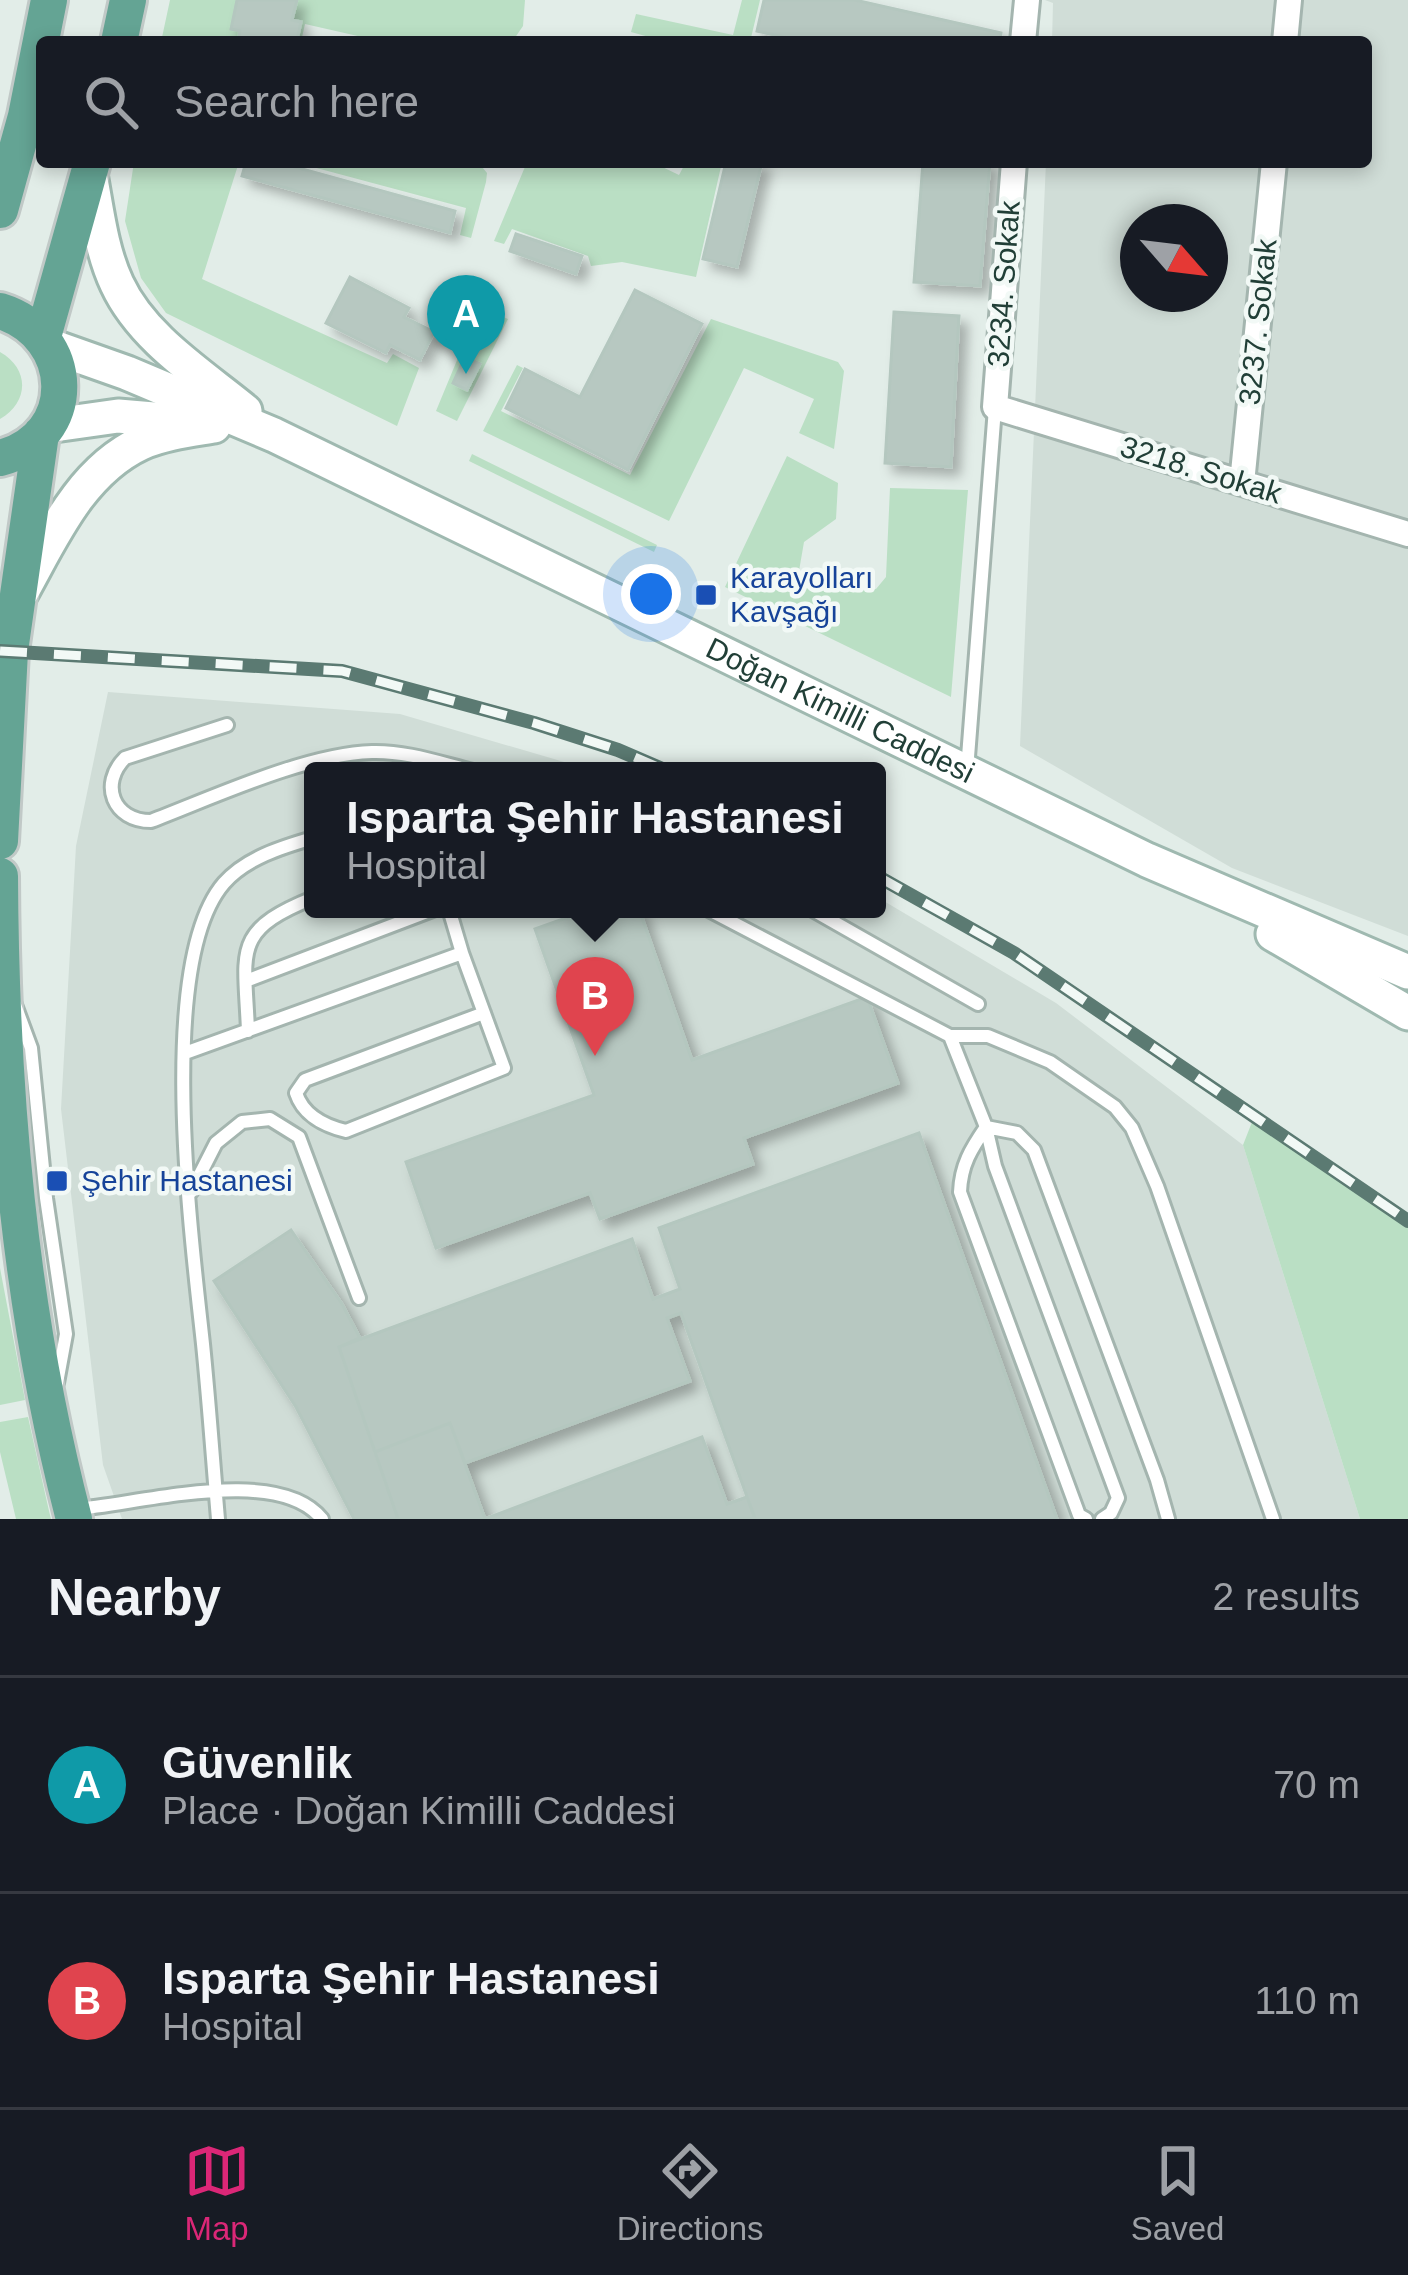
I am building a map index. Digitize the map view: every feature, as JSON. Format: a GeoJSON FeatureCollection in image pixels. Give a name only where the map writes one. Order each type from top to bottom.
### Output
{"type":"FeatureCollection","features":[{"type":"Feature","properties":{"kind":"main road"},"geometry":{"type":"LineString","coordinates":[[41,36],[49,0]]}},
{"type":"Feature","properties":{"kind":"main road"},"geometry":{"type":"LineString","coordinates":[[120,36],[128,0]]}},
{"type":"Feature","properties":{"kind":"main road"},"geometry":{"type":"LineString","coordinates":[[3,195],[36,55]]}},
{"type":"Feature","properties":{"kind":"main road"},"geometry":{"type":"LineString","coordinates":[[46,341],[91,168]]}},
{"type":"Feature","properties":{"kind":"main road"},"geometry":{"type":"LineString","coordinates":[[91,168],[107,259],[137,317],[184,362],[274,434]]}},
{"type":"Feature","properties":{"kind":"main road"},"geometry":{"type":"LineString","coordinates":[[0,311],[16,316],[46,341],[59,375],[59,396],[44,430],[16,602],[0,841]]}},
{"type":"Feature","properties":{"kind":"main road","name":"Doğan Kimilli Caddesi"},"geometry":{"type":"LineString","coordinates":[[46,341],[274,434],[1147,860],[1402,990]]}},
{"type":"Feature","properties":{"kind":"main road","name":"Doğan Kimilli Caddesi"},"geometry":{"type":"LineString","coordinates":[[44,430],[118,416],[274,434]]}},
{"type":"Feature","properties":{"kind":"main road"},"geometry":{"type":"LineString","coordinates":[[16,602],[60,522],[97,475],[142,443],[214,426]]}},
{"type":"Feature","properties":{"kind":"main road"},"geometry":{"type":"LineString","coordinates":[[0,458],[25,448],[44,430]]}},
{"type":"Feature","properties":{"kind":"main road"},"geometry":{"type":"LineString","coordinates":[[0,875],[0,976],[15,1194],[48,1407],[73,1514]]}},
{"type":"Feature","properties":{"kind":"street"},"geometry":{"type":"LineString","coordinates":[[1023,36],[1026,0]]}},
{"type":"Feature","properties":{"kind":"street"},"geometry":{"type":"LineString","coordinates":[[1286,36],[1289,0]]}},
{"type":"Feature","properties":{"kind":"street","name":"3234. Sokak"},"geometry":{"type":"LineString","coordinates":[[995,406],[1014,168]]}},
{"type":"Feature","properties":{"kind":"street","name":"3237. Sokak"},"geometry":{"type":"LineString","coordinates":[[1242,483],[1273,168]]}},
{"type":"Feature","properties":{"kind":"street","name":"3218. Sokak"},"geometry":{"type":"LineString","coordinates":[[995,406],[1408,534]]}},
{"type":"Feature","properties":{"kind":"lane"},"geometry":{"type":"LineString","coordinates":[[966,772],[995,406]]}},
{"type":"Feature","properties":{"kind":"lane"},"geometry":{"type":"LineString","coordinates":[[227,725],[125,758],[110,786],[116,806],[132,818],[151,821],[304,765]]}},
{"type":"Feature","properties":{"kind":"lane"},"geometry":{"type":"LineString","coordinates":[[311,762],[371,752],[438,762]]}},
{"type":"Feature","properties":{"kind":"lane"},"geometry":{"type":"LineString","coordinates":[[218,1519],[187,1205],[189,972],[205,914],[225,881],[268,852],[304,841]]}},
{"type":"Feature","properties":{"kind":"lane"},"geometry":{"type":"LineString","coordinates":[[248,1030],[245,956],[256,928],[304,902]]}},
{"type":"Feature","properties":{"kind":"lane"},"geometry":{"type":"LineString","coordinates":[[246,981],[411,918]]}},
{"type":"Feature","properties":{"kind":"lane"},"geometry":{"type":"LineString","coordinates":[[451,918],[504,1068],[346,1131],[301,1108],[296,1094],[304,1080],[484,1013]]}},
{"type":"Feature","properties":{"kind":"lane"},"geometry":{"type":"LineString","coordinates":[[724,918],[950,1036],[988,1036],[1051,1061],[1115,1107],[1132,1128],[1157,1186],[1273,1519]]}},
{"type":"Feature","properties":{"kind":"lane"},"geometry":{"type":"LineString","coordinates":[[828,918],[978,1004]]}},
{"type":"Feature","properties":{"kind":"lane"},"geometry":{"type":"LineString","coordinates":[[185,1053],[462,953]]}},
{"type":"Feature","properties":{"kind":"lane"},"geometry":{"type":"LineString","coordinates":[[950,1036],[1118,1498],[1111,1514],[1102,1519]]}},
{"type":"Feature","properties":{"kind":"lane"},"geometry":{"type":"LineString","coordinates":[[187,1205],[200,1168],[216,1143],[242,1122],[270,1119],[299,1137],[359,1298]]}},
{"type":"Feature","properties":{"kind":"lane"},"geometry":{"type":"LineString","coordinates":[[986,1127],[968,1153],[960,1192],[1078,1515],[1086,1519]]}},
{"type":"Feature","properties":{"kind":"lane"},"geometry":{"type":"LineString","coordinates":[[986,1127],[1017,1133],[1034,1150],[1168,1519]]}},
{"type":"Feature","properties":{"kind":"lane"},"geometry":{"type":"LineString","coordinates":[[73,1514],[216,1491],[263,1490],[291,1495],[312,1506],[322,1519]]}},
{"type":"Feature","properties":{"kind":"shaded area"},"geometry":{"type":"Polygon","coordinates":[[[1045,0],[1408,0],[1408,936],[1232,868],[1020,746],[1046,168],[1372,168],[1372,36],[1052,36],[1053,3],[1045,0]]]}},
{"type":"Feature","properties":{"kind":"shaded area"},"geometry":{"type":"Polygon","coordinates":[[[108,692],[400,714],[564,762],[304,762],[304,918],[886,918],[886,902],[1056,1003],[1243,1145],[1360,1519],[122,1519],[103,1465],[61,1109],[76,846],[108,692]]]}},
{"type":"Feature","properties":{"kind":"green space"},"geometry":{"type":"Polygon","coordinates":[[[170,0],[525,0],[523,26],[516,36],[358,36],[305,24],[302,36],[162,36],[170,0]]]}},
{"type":"Feature","properties":{"kind":"green space"},"geometry":{"type":"Polygon","coordinates":[[[742,0],[760,0],[751,36],[631,32],[636,14],[733,35],[742,0]]]}},
{"type":"Feature","properties":{"kind":"green space"},"geometry":{"type":"Polygon","coordinates":[[[133,168],[237,168],[202,279],[387,363],[393,354],[419,368],[397,426],[166,313],[141,278],[125,221],[133,168]]]}},
{"type":"Feature","properties":{"kind":"green space"},"geometry":{"type":"Polygon","coordinates":[[[316,168],[483,168],[486,182],[471,238],[460,235],[466,208],[316,168]]]}},
{"type":"Feature","properties":{"kind":"green space"},"geometry":{"type":"Polygon","coordinates":[[[524,168],[664,168],[679,175],[683,168],[721,168],[696,277],[622,262],[591,266],[588,256],[512,229],[504,244],[494,241],[524,168]]]}},
{"type":"Feature","properties":{"kind":"green space"},"geometry":{"type":"Polygon","coordinates":[[[479,307],[508,319],[457,421],[436,411],[479,307]]]}},
{"type":"Feature","properties":{"kind":"green space"},"geometry":{"type":"Polygon","coordinates":[[[711,319],[838,362],[844,371],[834,449],[799,433],[814,399],[744,368],[669,521],[483,431],[517,365],[523,368],[501,411],[630,475],[711,319]]]}},
{"type":"Feature","properties":{"kind":"green space"},"geometry":{"type":"Polygon","coordinates":[[[0,352],[17,367],[22,386],[16,404],[0,419],[0,352]]]}},
{"type":"Feature","properties":{"kind":"green space"},"geometry":{"type":"Polygon","coordinates":[[[472,454],[657,545],[654,552],[469,461],[472,454]]]}},
{"type":"Feature","properties":{"kind":"green space"},"geometry":{"type":"Polygon","coordinates":[[[787,456],[838,483],[836,519],[804,542],[799,571],[804,576],[876,589],[886,577],[890,488],[968,490],[951,697],[725,587],[787,456]]]}},
{"type":"Feature","properties":{"kind":"green space"},"geometry":{"type":"Polygon","coordinates":[[[1254,1117],[1408,1221],[1408,1519],[1360,1519],[1243,1145],[1254,1117]]]}},
{"type":"Feature","properties":{"kind":"green space"},"geometry":{"type":"Polygon","coordinates":[[[0,1268],[25,1400],[0,1405],[0,1268]]]}},
{"type":"Feature","properties":{"kind":"green space"},"geometry":{"type":"Polygon","coordinates":[[[28,1417],[51,1519],[16,1519],[0,1452],[0,1422],[28,1417]]]}},
{"type":"Feature","properties":{"kind":"building"},"geometry":{"type":"Polygon","coordinates":[[[237,0],[297,0],[292,20],[301,22],[298,36],[239,36],[240,31],[231,29],[237,0]]]}},
{"type":"Feature","properties":{"kind":"building"},"geometry":{"type":"Polygon","coordinates":[[[764,0],[855,0],[1001,33],[779,36],[757,31],[764,0]]]}},
{"type":"Feature","properties":{"kind":"building"},"geometry":{"type":"Polygon","coordinates":[[[244,168],[299,168],[455,211],[450,233],[242,176],[244,168]]]}},
{"type":"Feature","properties":{"kind":"building"},"geometry":{"type":"Polygon","coordinates":[[[725,168],[761,168],[737,267],[703,259],[725,168]]]}},
{"type":"Feature","properties":{"kind":"building"},"geometry":{"type":"Polygon","coordinates":[[[923,168],[990,168],[980,286],[914,282],[923,168]]]}},
{"type":"Feature","properties":{"kind":"building"},"geometry":{"type":"Polygon","coordinates":[[[516,234],[582,256],[576,274],[510,251],[516,234]]]}},
{"type":"Feature","properties":{"kind":"building"},"geometry":{"type":"Polygon","coordinates":[[[350,277],[409,308],[404,317],[434,332],[420,360],[390,345],[386,353],[326,323],[350,277]]]}},
{"type":"Feature","properties":{"kind":"building"},"geometry":{"type":"Polygon","coordinates":[[[635,290],[702,324],[628,470],[506,408],[525,369],[580,397],[635,290]]]}},
{"type":"Feature","properties":{"kind":"building"},"geometry":{"type":"Polygon","coordinates":[[[894,312],[959,316],[951,467],[885,463],[894,312]]]}},
{"type":"Feature","properties":{"kind":"building"},"geometry":{"type":"Polygon","coordinates":[[[465,357],[480,364],[467,390],[453,383],[465,357]]]}},
{"type":"Feature","properties":{"kind":"building"},"geometry":{"type":"Polygon","coordinates":[[[566,918],[642,918],[692,1060],[867,997],[898,1083],[744,1138],[753,1164],[600,1219],[590,1193],[436,1248],[406,1162],[594,1095],[535,929],[566,918]]]}},
{"type":"Feature","properties":{"kind":"building"},"geometry":{"type":"Polygon","coordinates":[[[919,1133],[1057,1519],[755,1519],[681,1313],[667,1318],[690,1381],[465,1463],[450,1423],[375,1452],[339,1347],[632,1239],[653,1299],[680,1289],[659,1228],[919,1133]]]}},
{"type":"Feature","properties":{"kind":"building"},"geometry":{"type":"Polygon","coordinates":[[[291,1230],[360,1338],[339,1347],[398,1519],[354,1519],[296,1407],[214,1281],[291,1230]]]}},
{"type":"Feature","properties":{"kind":"building"},"geometry":{"type":"Polygon","coordinates":[[[450,1423],[485,1519],[398,1519],[375,1452],[450,1423]]]}},
{"type":"Feature","properties":{"kind":"building"},"geometry":{"type":"Polygon","coordinates":[[[702,1437],[727,1504],[747,1497],[755,1518],[485,1519],[702,1437]]]}},
{"type":"Feature","properties":{"kind":"railway"},"geometry":{"type":"LineString","coordinates":[[0,651],[342,671],[534,723],[646,762]]}},
{"type":"Feature","properties":{"kind":"railway"},"geometry":{"type":"LineString","coordinates":[[886,881],[1014,953],[1408,1221]]}},
{"type":"Feature","properties":{"kind":"place","name":"Güvenlik"},"geometry":{"type":"Point","coordinates":[466,374]}},
{"type":"Feature","properties":{"kind":"place","name":"Karayolları Kavşağı"},"geometry":{"type":"Point","coordinates":[706,595]}},
{"type":"Feature","properties":{"kind":"place","name":"Isparta Şehir Hastanesi"},"geometry":{"type":"Point","coordinates":[595,1056]}},
{"type":"Feature","properties":{"kind":"place","name":"Şehir Hastanesi"},"geometry":{"type":"Point","coordinates":[57,1181]}}]}
